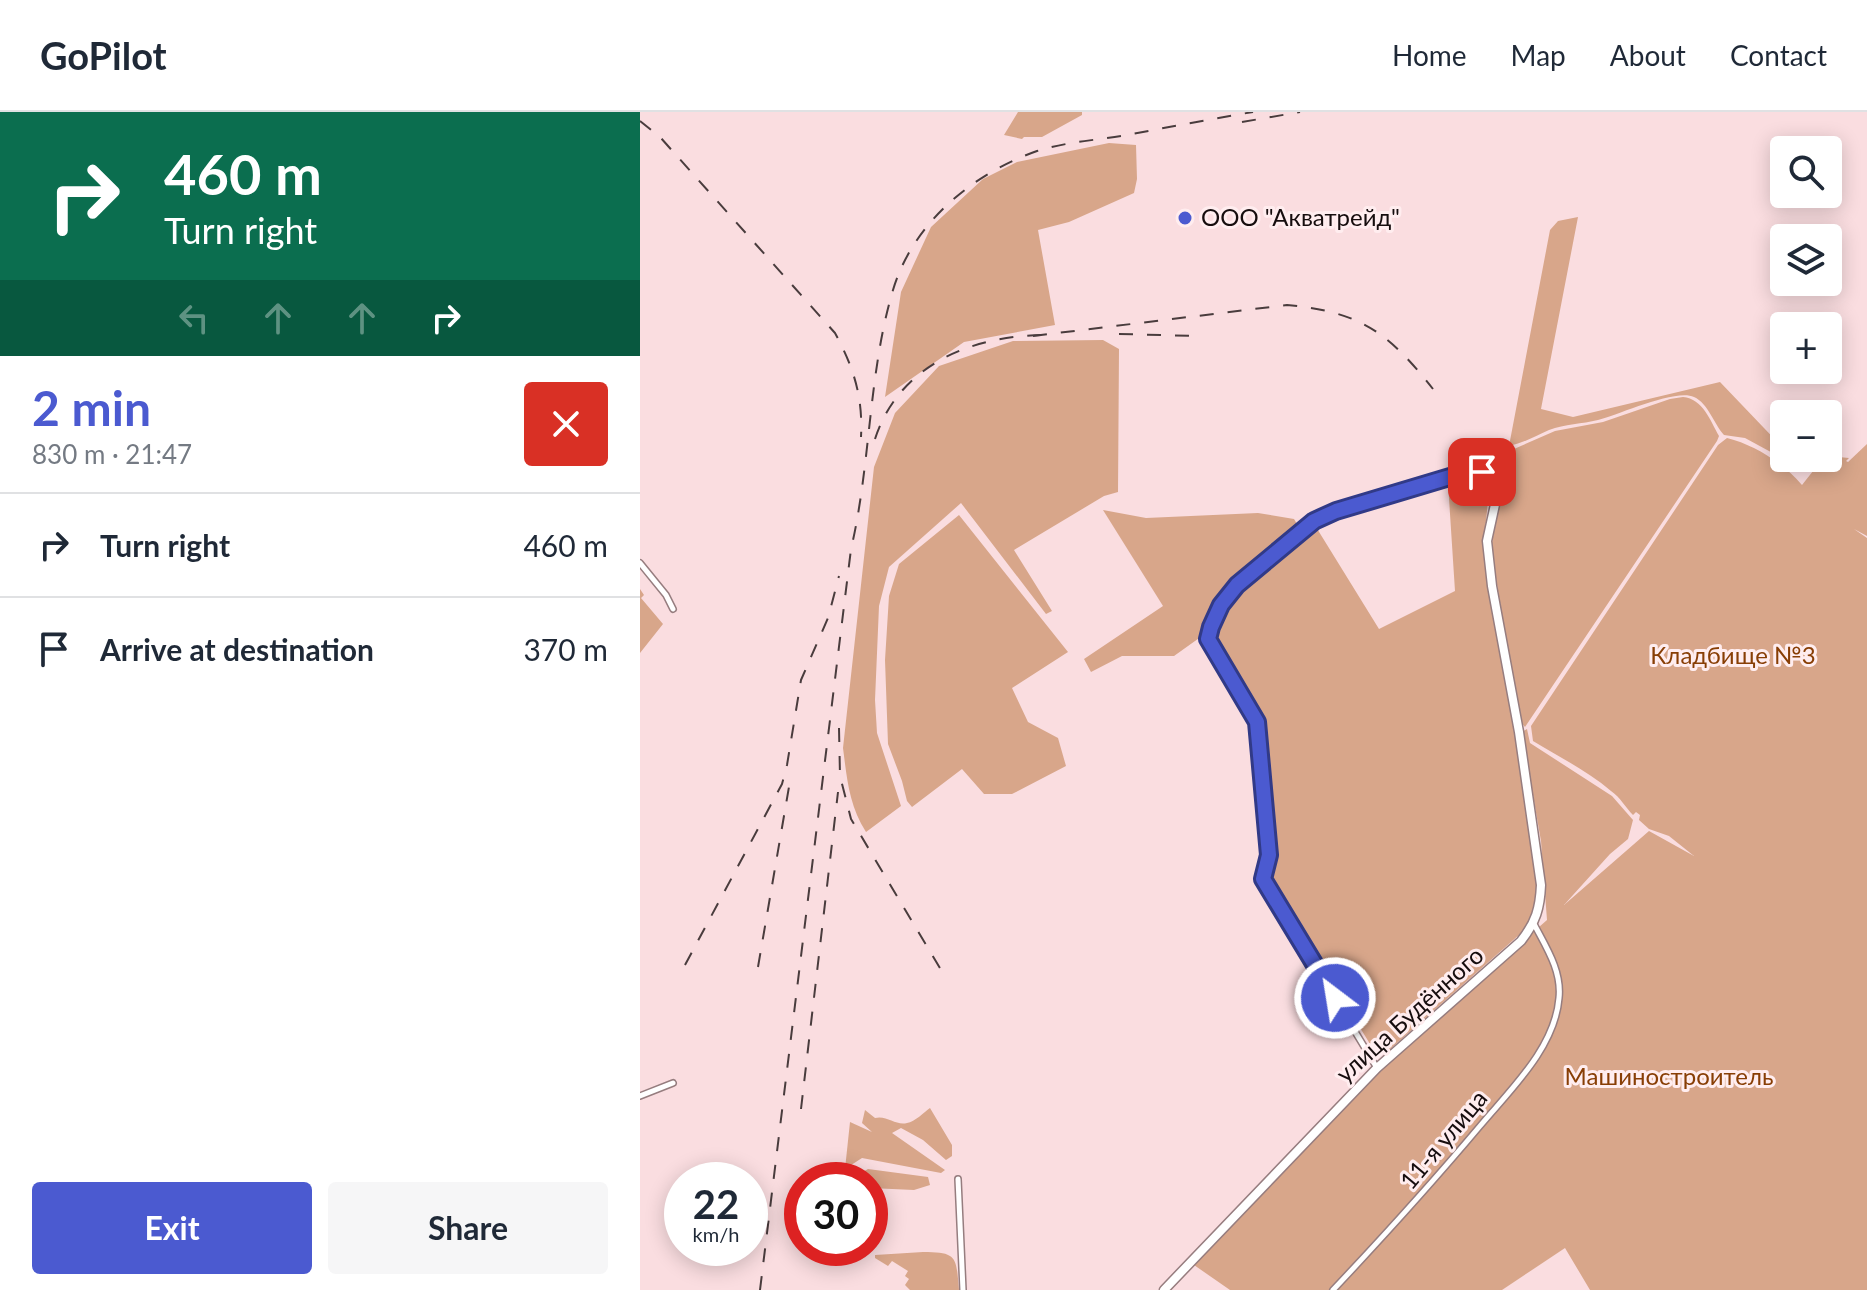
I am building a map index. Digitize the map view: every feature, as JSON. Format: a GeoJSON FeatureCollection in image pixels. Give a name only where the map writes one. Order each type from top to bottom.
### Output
{"type":"FeatureCollection","features":[{"type":"Feature","properties":{"kind":"main road"},"geometry":{"type":"LineString","coordinates":[[1501,477],[1487,541],[1541,885],[1540,905],[1534,924]]}},
{"type":"Feature","properties":{"kind":"main road","name":"улица Будённого"},"geometry":{"type":"LineString","coordinates":[[1164,1290],[1377,1068],[1521,941],[1534,924]]}},
{"type":"Feature","properties":{"kind":"street"},"geometry":{"type":"LineString","coordinates":[[1377,1068],[1263,879],[1269,855],[1257,722],[1208,639],[1221,605],[1237,585],[1314,521],[1336,511],[1453,476],[1482,472],[1501,477]]}},
{"type":"Feature","properties":{"kind":"street"},"geometry":{"type":"LineString","coordinates":[[640,563],[666,595],[673,609]]}},
{"type":"Feature","properties":{"kind":"street","name":"11-я улица"},"geometry":{"type":"LineString","coordinates":[[1333,1290],[1418,1200],[1523,1073],[1555,1021],[1560,997],[1558,976],[1534,924]]}},
{"type":"Feature","properties":{"kind":"street"},"geometry":{"type":"LineString","coordinates":[[640,1096],[673,1083]]}},
{"type":"Feature","properties":{"kind":"street"},"geometry":{"type":"LineString","coordinates":[[958,1179],[963,1290]]}},
{"type":"Feature","properties":{"kind":"green space"},"geometry":{"type":"Polygon","coordinates":[[[1018,112],[1082,112],[1082,115],[1042,137],[1022,139],[1004,135],[1018,112]]]}},
{"type":"Feature","properties":{"kind":"green space"},"geometry":{"type":"Polygon","coordinates":[[[1109,143],[1136,145],[1137,179],[1134,193],[1069,222],[1038,230],[1055,325],[964,342],[885,397],[901,292],[931,227],[983,179],[1017,162],[1109,143]]]}},
{"type":"Feature","properties":{"kind":"green space","name":"Машиностроитель"},"geometry":{"type":"Polygon","coordinates":[[[1578,217],[1541,409],[1573,417],[1720,382],[1770,434],[1770,452],[1745,438],[1724,435],[1703,404],[1686,395],[1661,399],[1598,420],[1555,428],[1509,446],[1550,230],[1558,221],[1578,217]]]}},
{"type":"Feature","properties":{"kind":"green space"},"geometry":{"type":"Polygon","coordinates":[[[1103,340],[1119,349],[1118,492],[1104,496],[1014,550],[1052,611],[1046,614],[961,503],[889,567],[879,606],[875,700],[877,733],[901,806],[866,832],[852,802],[843,748],[874,467],[895,413],[939,366],[1013,341],[1103,340]]]}},
{"type":"Feature","properties":{"kind":"green space"},"geometry":{"type":"Polygon","coordinates":[[[1683,397],[1696,402],[1705,411],[1719,436],[1717,441],[1525,727],[1520,721],[1492,543],[1507,454],[1555,431],[1603,422],[1683,397]]]}},
{"type":"Feature","properties":{"kind":"green space","name":"Машиностроитель"},"geometry":{"type":"Polygon","coordinates":[[[1727,438],[1748,445],[1770,458],[1770,472],[1788,472],[1802,485],[1812,472],[1842,472],[1842,457],[1849,458],[1848,462],[1867,444],[1867,536],[1854,529],[1867,538],[1867,1290],[1590,1290],[1565,1248],[1502,1290],[1230,1290],[1194,1265],[1376,1070],[1547,920],[1541,841],[1522,732],[1527,729],[1530,743],[1612,796],[1633,820],[1628,839],[1610,854],[1564,905],[1649,831],[1694,856],[1669,836],[1649,829],[1639,820],[1640,815],[1636,812],[1633,815],[1618,797],[1593,777],[1533,741],[1531,726],[1718,445],[1727,438]]]}},
{"type":"Feature","properties":{"kind":"green space"},"geometry":{"type":"Polygon","coordinates":[[[1490,481],[1484,541],[1488,588],[1517,741],[1538,891],[1528,927],[1388,1051],[1375,1052],[1268,879],[1273,845],[1260,720],[1213,631],[1227,602],[1316,527],[1379,629],[1455,591],[1448,483],[1490,481]]]}},
{"type":"Feature","properties":{"kind":"green space"},"geometry":{"type":"Polygon","coordinates":[[[1103,510],[1146,518],[1258,513],[1294,519],[1300,529],[1240,576],[1211,614],[1202,636],[1174,656],[1122,656],[1091,672],[1084,659],[1163,606],[1103,510]]]}},
{"type":"Feature","properties":{"kind":"green space"},"geometry":{"type":"Polygon","coordinates":[[[959,515],[1068,652],[1012,688],[1028,722],[1058,738],[1066,766],[1012,794],[984,794],[962,769],[912,807],[907,801],[888,744],[885,660],[889,596],[899,564],[959,515]]]}},
{"type":"Feature","properties":{"kind":"green space"},"geometry":{"type":"Polygon","coordinates":[[[640,589],[644,595],[641,598],[663,624],[640,653],[640,589]]]}},
{"type":"Feature","properties":{"kind":"green space"},"geometry":{"type":"Polygon","coordinates":[[[930,1108],[952,1145],[952,1156],[946,1160],[923,1140],[901,1128],[892,1133],[945,1170],[941,1173],[862,1158],[856,1162],[846,1162],[850,1122],[872,1132],[862,1123],[865,1110],[875,1118],[903,1124],[913,1121],[930,1108]]]}},
{"type":"Feature","properties":{"kind":"green space"},"geometry":{"type":"Polygon","coordinates":[[[888,1172],[928,1177],[930,1185],[914,1190],[888,1189],[888,1172]]]}},
{"type":"Feature","properties":{"kind":"green space"},"geometry":{"type":"Polygon","coordinates":[[[923,1252],[949,1255],[956,1263],[959,1290],[910,1290],[905,1285],[909,1279],[905,1276],[908,1271],[892,1261],[888,1266],[888,1254],[923,1252]]]}},
{"type":"Feature","properties":{"kind":"railway"},"geometry":{"type":"LineString","coordinates":[[760,1290],[851,549],[879,354],[893,290],[902,266],[915,243],[948,204],[968,187],[1013,161],[1059,145],[1253,112]]}},
{"type":"Feature","properties":{"kind":"railway"},"geometry":{"type":"LineString","coordinates":[[1242,122],[1300,112]]}},
{"type":"Feature","properties":{"kind":"railway"},"geometry":{"type":"LineString","coordinates":[[640,121],[660,137],[835,333],[856,383],[861,437]]}},
{"type":"Feature","properties":{"kind":"railway"},"geometry":{"type":"LineString","coordinates":[[1033,336],[1287,305],[1313,308],[1335,313],[1371,328],[1402,353],[1433,389]]}},
{"type":"Feature","properties":{"kind":"railway"},"geometry":{"type":"LineString","coordinates":[[1119,334],[1195,336]]}},
{"type":"Feature","properties":{"kind":"railway"},"geometry":{"type":"LineString","coordinates":[[875,439],[886,413],[901,392],[941,360],[990,341],[1043,335]]}},
{"type":"Feature","properties":{"kind":"railway"},"geometry":{"type":"LineString","coordinates":[[685,965],[782,784],[801,680],[828,618],[839,576]]}},
{"type":"Feature","properties":{"kind":"railway"},"geometry":{"type":"LineString","coordinates":[[839,728],[840,776],[851,819],[947,980]]}},
{"type":"Feature","properties":{"kind":"railway"},"geometry":{"type":"LineString","coordinates":[[758,967],[790,781]]}},
{"type":"Feature","properties":{"kind":"railway"},"geometry":{"type":"LineString","coordinates":[[801,1109],[838,792]]}},
{"type":"Feature","properties":{"kind":"place","name":"ООО \"Акватрейд\""},"geometry":{"type":"Point","coordinates":[1185,218]}},
{"type":"Feature","properties":{"kind":"route"},"geometry":{"type":"LineString","coordinates":[[1335,998],[1285,920],[1263,879],[1269,855],[1257,722],[1208,639],[1211,627],[1221,605],[1237,585],[1314,521],[1336,511],[1453,476],[1482,472]]}},
{"type":"Feature","properties":{"kind":"park label","name":"Кладбище №3"},"geometry":{"type":"Point","coordinates":[1733,656]}}]}
